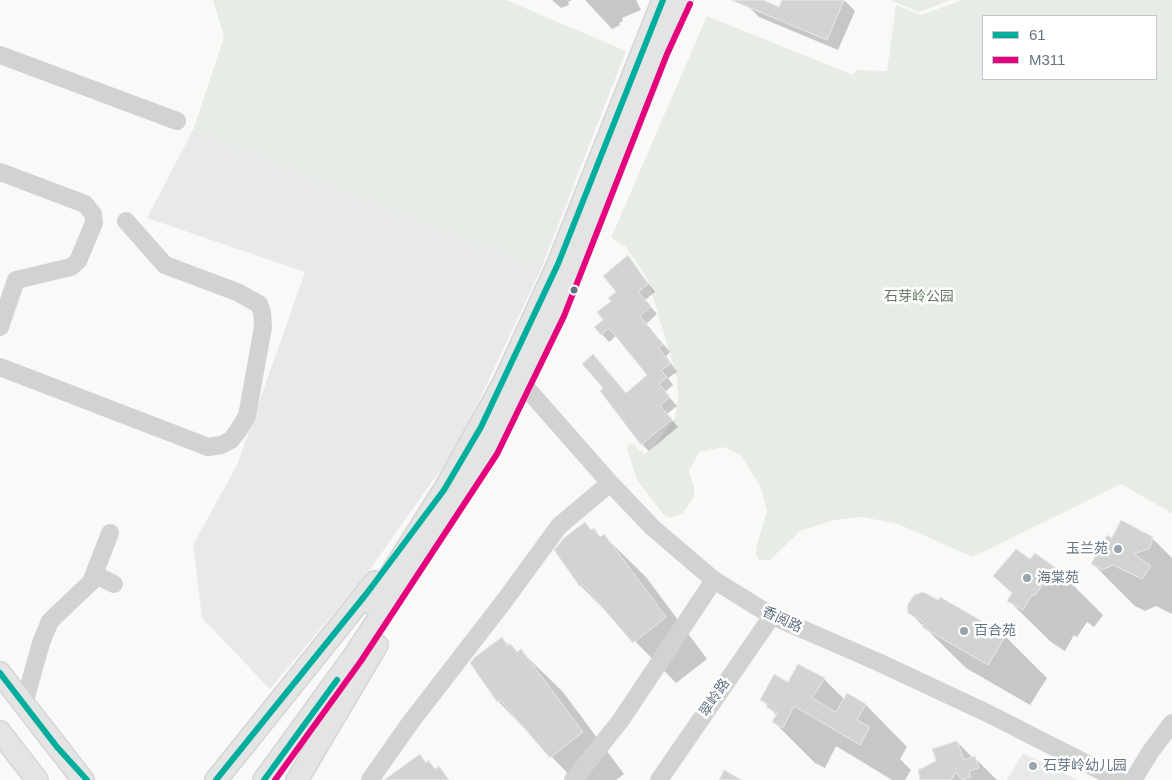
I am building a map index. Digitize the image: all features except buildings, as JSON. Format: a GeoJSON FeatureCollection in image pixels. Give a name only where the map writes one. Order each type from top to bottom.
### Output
{"type":"FeatureCollection","features":[{"type":"Feature","properties":{"kind":"main road"},"geometry":{"type":"LineString","coordinates":[[516,377],[558,264],[663,0]]}},
{"type":"Feature","properties":{"kind":"main road"},"geometry":{"type":"LineString","coordinates":[[297,780],[354,686],[451,495],[480,427],[516,377],[556,313],[659,51],[682,0]]}},
{"type":"Feature","properties":{"kind":"main road"},"geometry":{"type":"LineString","coordinates":[[264,780],[451,495]]}},
{"type":"Feature","properties":{"kind":"main road"},"geometry":{"type":"LineString","coordinates":[[216,780],[451,495]]}},
{"type":"Feature","properties":{"kind":"main road"},"geometry":{"type":"LineString","coordinates":[[248,780],[349,652]]}},
{"type":"Feature","properties":{"kind":"main road"},"geometry":{"type":"LineString","coordinates":[[0,673],[83,780]]}},
{"type":"Feature","properties":{"kind":"main road"},"geometry":{"type":"LineString","coordinates":[[0,732],[33,775]]}},
{"type":"Feature","properties":{"kind":"main road"},"geometry":{"type":"LineString","coordinates":[[57,747],[87,780]]}},
{"type":"Feature","properties":{"kind":"street"},"geometry":{"type":"LineString","coordinates":[[0,55],[177,121]]}},
{"type":"Feature","properties":{"kind":"street"},"geometry":{"type":"LineString","coordinates":[[0,172],[85,204],[93,214],[94,224],[78,261],[71,267],[16,280],[0,327]]}},
{"type":"Feature","properties":{"kind":"street"},"geometry":{"type":"LineString","coordinates":[[0,367],[208,447],[221,446],[234,436],[246,416],[263,327],[262,312],[259,304],[251,298],[165,265],[126,221]]}},
{"type":"Feature","properties":{"kind":"street","name":"香阅路"},"geometry":{"type":"LineString","coordinates":[[516,377],[610,483],[659,534],[714,580],[772,616],[979,709],[1119,780]]}},
{"type":"Feature","properties":{"kind":"street"},"geometry":{"type":"LineString","coordinates":[[370,780],[410,723],[505,600],[559,526],[610,483]]}},
{"type":"Feature","properties":{"kind":"street"},"geometry":{"type":"LineString","coordinates":[[24,704],[40,643],[50,621],[91,582],[110,533]]}},
{"type":"Feature","properties":{"kind":"street"},"geometry":{"type":"LineString","coordinates":[[94,574],[114,584]]}},
{"type":"Feature","properties":{"kind":"street"},"geometry":{"type":"LineString","coordinates":[[573,780],[620,720],[714,580]]}},
{"type":"Feature","properties":{"kind":"street","name":"翠岭路"},"geometry":{"type":"LineString","coordinates":[[659,780],[772,616]]}},
{"type":"Feature","properties":{"kind":"street"},"geometry":{"type":"LineString","coordinates":[[1133,780],[1151,751],[1172,723]]}},
{"type":"Feature","properties":{"kind":"shaded area"},"geometry":{"type":"Polygon","coordinates":[[[193,130],[541,269],[458,445],[368,572],[270,689],[202,618],[193,545],[237,465],[305,272],[147,218],[193,130]]]}},
{"type":"Feature","properties":{"kind":"shaded area","name":"石芽岭幼儿园"},"geometry":{"type":"Polygon","coordinates":[[[1023,753],[1077,780],[1007,780],[1023,753]]]}},
{"type":"Feature","properties":{"kind":"green space"},"geometry":{"type":"Polygon","coordinates":[[[213,0],[506,0],[626,51],[541,269],[193,130],[224,37],[213,0]]]}},
{"type":"Feature","properties":{"kind":"green space"},"geometry":{"type":"Polygon","coordinates":[[[891,0],[951,0],[919,12],[891,0]]]}},
{"type":"Feature","properties":{"kind":"green space","name":"石芽岭公园"},"geometry":{"type":"Polygon","coordinates":[[[962,0],[1172,0],[1172,513],[1121,484],[973,557],[898,524],[862,517],[834,520],[800,531],[770,560],[759,560],[756,555],[756,548],[767,511],[761,488],[741,455],[723,447],[700,452],[689,470],[694,487],[694,497],[683,513],[671,518],[664,515],[637,480],[627,449],[628,445],[633,444],[644,454],[652,449],[675,418],[678,396],[677,378],[648,280],[626,247],[611,238],[707,16],[853,75],[856,70],[887,71],[896,5],[921,15],[962,0]]]}},
{"type":"Feature","properties":{"kind":"transit line","name":"61"},"geometry":{"type":"LineString","coordinates":[[216,780],[367,593],[444,490],[481,427],[558,264],[663,0]]}},
{"type":"Feature","properties":{"kind":"transit line","name":"M311"},"geometry":{"type":"LineString","coordinates":[[275,780],[361,661],[497,454],[564,316],[667,54],[690,4]]}},
{"type":"Feature","properties":{"kind":"transit line","name":"61"},"geometry":{"type":"LineString","coordinates":[[0,673],[57,747],[87,780]]}},
{"type":"Feature","properties":{"kind":"transit line","name":"61"},"geometry":{"type":"LineString","coordinates":[[264,780],[337,680]]}},
{"type":"Feature","properties":{"kind":"place","name":"玉兰苑"},"geometry":{"type":"Point","coordinates":[1118,549]}},
{"type":"Feature","properties":{"kind":"place","name":"海棠苑"},"geometry":{"type":"Point","coordinates":[1027,578]}},
{"type":"Feature","properties":{"kind":"place","name":"百合苑"},"geometry":{"type":"Point","coordinates":[964,631]}},
{"type":"Feature","properties":{"kind":"place","name":"石芽岭幼儿园"},"geometry":{"type":"Point","coordinates":[1033,766]}}]}
